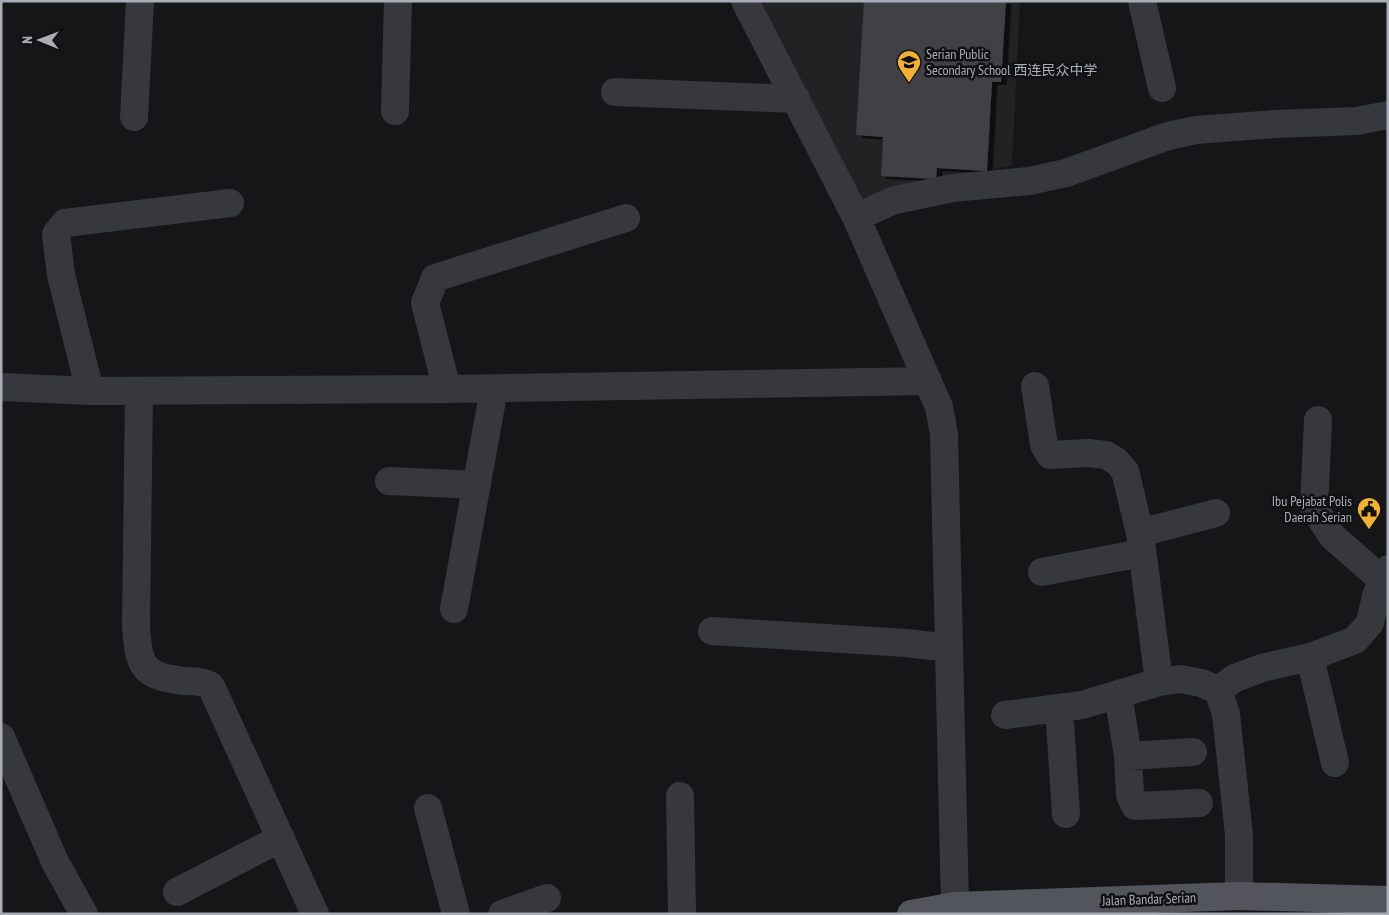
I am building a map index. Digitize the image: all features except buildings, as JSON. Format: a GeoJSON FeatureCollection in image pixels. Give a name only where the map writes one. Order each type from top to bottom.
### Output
{"type":"FeatureCollection","features":[{"type":"Feature","properties":{"kind":"main road","name":"Jalan Bandar Serian"},"geometry":{"type":"LineString","coordinates":[[911,914],[955,906],[1239,896],[1388,900]]}},
{"type":"Feature","properties":{"kind":"street"},"geometry":{"type":"LineString","coordinates":[[134,117],[140,1]]}},
{"type":"Feature","properties":{"kind":"street"},"geometry":{"type":"LineString","coordinates":[[394,111],[398,1]]}},
{"type":"Feature","properties":{"kind":"street"},"geometry":{"type":"LineString","coordinates":[[745,1],[856,217],[939,407],[944,434],[955,906]]}},
{"type":"Feature","properties":{"kind":"street"},"geometry":{"type":"LineString","coordinates":[[1142,1],[1162,88]]}},
{"type":"Feature","properties":{"kind":"street"},"geometry":{"type":"LineString","coordinates":[[615,92],[796,99]]}},
{"type":"Feature","properties":{"kind":"street"},"geometry":{"type":"LineString","coordinates":[[856,217],[895,200],[952,188],[1029,182],[1066,173],[1168,136],[1196,130],[1356,122],[1388,115]]}},
{"type":"Feature","properties":{"kind":"street"},"geometry":{"type":"LineString","coordinates":[[90,391],[61,274],[56,234],[65,223],[230,203]]}},
{"type":"Feature","properties":{"kind":"street"},"geometry":{"type":"LineString","coordinates":[[448,389],[425,303],[435,278],[626,218]]}},
{"type":"Feature","properties":{"kind":"street"},"geometry":{"type":"LineString","coordinates":[[6,392],[494,389],[928,382]]}},
{"type":"Feature","properties":{"kind":"street"},"geometry":{"type":"LineString","coordinates":[[1035,386],[1044,445],[1050,455],[1088,453],[1106,455],[1116,461],[1125,472],[1140,543],[1159,682]]}},
{"type":"Feature","properties":{"kind":"street"},"geometry":{"type":"LineString","coordinates":[[454,609],[494,389]]}},
{"type":"Feature","properties":{"kind":"street"},"geometry":{"type":"LineString","coordinates":[[139,391],[136,626],[138,657],[147,670],[167,679],[204,682],[211,686],[315,914]]}},
{"type":"Feature","properties":{"kind":"street"},"geometry":{"type":"LineString","coordinates":[[1218,690],[1235,678],[1262,668],[1310,657],[1355,640],[1370,623],[1385,575],[1332,536],[1314,508],[1318,420]]}},
{"type":"Feature","properties":{"kind":"street"},"geometry":{"type":"LineString","coordinates":[[389,481],[477,485]]}},
{"type":"Feature","properties":{"kind":"street"},"geometry":{"type":"LineString","coordinates":[[1042,572],[1140,543],[1216,513]]}},
{"type":"Feature","properties":{"kind":"street"},"geometry":{"type":"LineString","coordinates":[[712,631],[906,643],[949,648]]}},
{"type":"Feature","properties":{"kind":"street"},"geometry":{"type":"LineString","coordinates":[[1310,657],[1335,763]]}},
{"type":"Feature","properties":{"kind":"street"},"geometry":{"type":"LineString","coordinates":[[1005,715],[1082,705],[1159,682],[1180,679],[1201,683],[1218,690],[1226,714],[1239,835],[1239,896]]}},
{"type":"Feature","properties":{"kind":"street"},"geometry":{"type":"LineString","coordinates":[[1118,694],[1128,756],[1130,795],[1136,806],[1199,803]]}},
{"type":"Feature","properties":{"kind":"street"},"geometry":{"type":"LineString","coordinates":[[1059,708],[1066,814]]}},
{"type":"Feature","properties":{"kind":"street"},"geometry":{"type":"LineString","coordinates":[[1,738],[55,862],[84,914]]}},
{"type":"Feature","properties":{"kind":"street"},"geometry":{"type":"LineString","coordinates":[[1128,756],[1193,752]]}},
{"type":"Feature","properties":{"kind":"street"},"geometry":{"type":"LineString","coordinates":[[680,796],[682,914]]}},
{"type":"Feature","properties":{"kind":"street"},"geometry":{"type":"LineString","coordinates":[[428,808],[456,914]]}},
{"type":"Feature","properties":{"kind":"street"},"geometry":{"type":"LineString","coordinates":[[177,892],[281,838]]}},
{"type":"Feature","properties":{"kind":"street"},"geometry":{"type":"LineString","coordinates":[[502,914],[547,898]]}},
{"type":"Feature","properties":{"kind":"shaded area","name":"Serian Public Secondary School 西连民众中学"},"geometry":{"type":"Polygon","coordinates":[[[761,1],[1020,1],[1012,165],[859,199],[761,1]]]}},
{"type":"Feature","properties":{"kind":"place","name":"Serian Public Secondary School 西连民众中学"},"geometry":{"type":"Point","coordinates":[909,83]}},
{"type":"Feature","properties":{"kind":"place","name":"Ibu Pejabat Polis Daerah Serian"},"geometry":{"type":"Point","coordinates":[1369,530]}}]}
